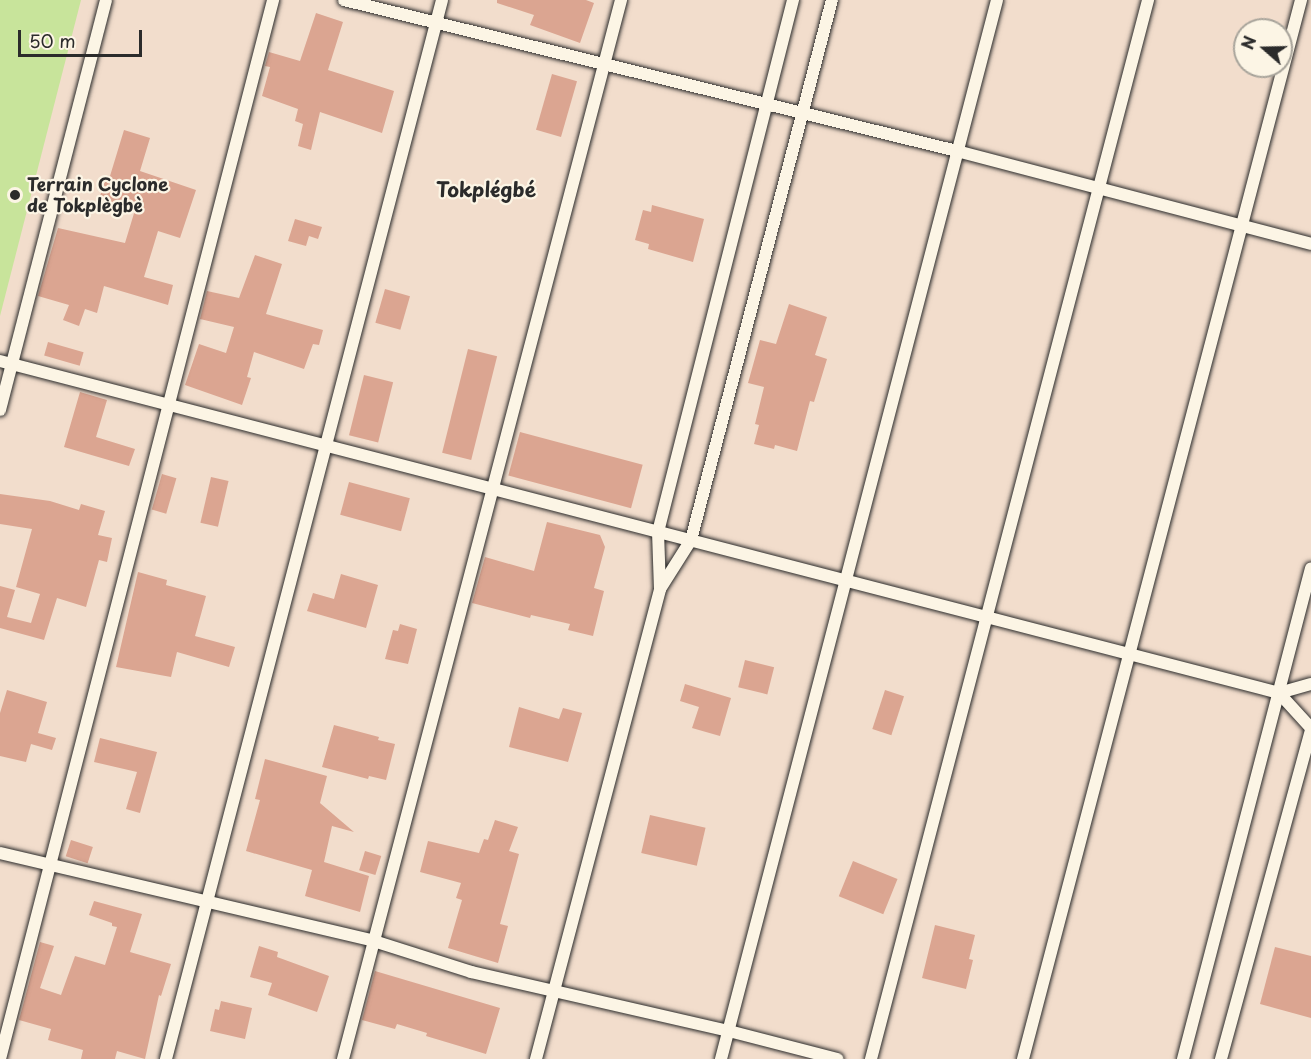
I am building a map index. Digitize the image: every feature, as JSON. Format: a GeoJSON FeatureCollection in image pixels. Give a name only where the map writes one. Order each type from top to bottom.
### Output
{"type":"FeatureCollection","features":[{"type":"Feature","properties":{"kind":"street"},"geometry":{"type":"LineString","coordinates":[[0,410],[6,362],[106,0]]}},
{"type":"Feature","properties":{"kind":"street"},"geometry":{"type":"LineString","coordinates":[[0,1059],[273,0]]}},
{"type":"Feature","properties":{"kind":"street"},"geometry":{"type":"LineString","coordinates":[[344,0],[803,112],[1311,244]]}},
{"type":"Feature","properties":{"kind":"street"},"geometry":{"type":"LineString","coordinates":[[166,1059],[442,0]]}},
{"type":"Feature","properties":{"kind":"street"},"geometry":{"type":"LineString","coordinates":[[343,1059],[621,0]]}},
{"type":"Feature","properties":{"kind":"street"},"geometry":{"type":"LineString","coordinates":[[536,1059],[660,589],[658,532],[793,0]]}},
{"type":"Feature","properties":{"kind":"street"},"geometry":{"type":"LineString","coordinates":[[660,589],[691,540],[832,0]]}},
{"type":"Feature","properties":{"kind":"street"},"geometry":{"type":"LineString","coordinates":[[721,1059],[996,0]]}},
{"type":"Feature","properties":{"kind":"street"},"geometry":{"type":"LineString","coordinates":[[871,1059],[1148,0]]}},
{"type":"Feature","properties":{"kind":"street"},"geometry":{"type":"LineString","coordinates":[[1023,1059],[1302,0]]}},
{"type":"Feature","properties":{"kind":"street"},"geometry":{"type":"LineString","coordinates":[[6,362],[1279,693],[1311,684]]}},
{"type":"Feature","properties":{"kind":"street"},"geometry":{"type":"LineString","coordinates":[[1183,1059],[1311,568]]}},
{"type":"Feature","properties":{"kind":"street"},"geometry":{"type":"LineString","coordinates":[[1221,1059],[1311,728],[1279,693]]}},
{"type":"Feature","properties":{"kind":"street"},"geometry":{"type":"LineString","coordinates":[[0,853],[375,941],[471,972],[729,1031],[837,1059]]}},
{"type":"Feature","properties":{"kind":"green space","name":"Terrain Cyclone de Tokplègbè"},"geometry":{"type":"Polygon","coordinates":[[[0,0],[81,0],[0,316],[0,0]]]}},
{"type":"Feature","properties":{"kind":"building"},"geometry":{"type":"Polygon","coordinates":[[[497,0],[586,0],[594,3],[580,43],[530,25],[534,15],[497,3],[497,0]]]}},
{"type":"Feature","properties":{"kind":"building"},"geometry":{"type":"Polygon","coordinates":[[[316,13],[343,22],[328,70],[394,91],[382,133],[320,112],[311,150],[298,146],[303,124],[295,121],[298,109],[262,96],[270,67],[265,66],[269,52],[300,61],[316,13]]]}},
{"type":"Feature","properties":{"kind":"building"},"geometry":{"type":"Polygon","coordinates":[[[552,74],[577,81],[561,137],[536,130],[552,74]]]}},
{"type":"Feature","properties":{"kind":"building"},"geometry":{"type":"Polygon","coordinates":[[[124,130],[150,138],[140,171],[196,190],[180,238],[158,231],[144,277],[173,285],[168,305],[104,286],[97,313],[85,309],[79,326],[63,320],[69,305],[38,296],[58,228],[125,243],[135,210],[99,199],[107,175],[110,176],[124,130]]]}},
{"type":"Feature","properties":{"kind":"building"},"geometry":{"type":"Polygon","coordinates":[[[652,205],[704,219],[693,262],[648,249],[649,244],[635,240],[643,210],[651,212],[652,205]]]}},
{"type":"Feature","properties":{"kind":"building"},"geometry":{"type":"Polygon","coordinates":[[[295,219],[322,227],[318,239],[309,236],[306,246],[288,241],[295,219]]]}},
{"type":"Feature","properties":{"kind":"building"},"geometry":{"type":"Polygon","coordinates":[[[255,255],[282,264],[266,314],[323,330],[319,345],[313,344],[304,369],[254,352],[247,377],[251,378],[242,405],[185,385],[199,344],[226,353],[234,327],[200,319],[207,291],[239,298],[255,255]]]}},
{"type":"Feature","properties":{"kind":"building"},"geometry":{"type":"Polygon","coordinates":[[[385,289],[410,296],[400,330],[375,323],[385,289]]]}},
{"type":"Feature","properties":{"kind":"building"},"geometry":{"type":"Polygon","coordinates":[[[789,304],[827,317],[815,355],[827,359],[814,402],[810,401],[797,451],[775,445],[774,449],[754,444],[759,425],[755,424],[764,387],[748,383],[760,340],[776,344],[789,304]]]}},
{"type":"Feature","properties":{"kind":"building"},"geometry":{"type":"Polygon","coordinates":[[[48,342],[84,352],[80,366],[44,355],[48,342]]]}},
{"type":"Feature","properties":{"kind":"building"},"geometry":{"type":"Polygon","coordinates":[[[468,349],[497,356],[471,460],[442,453],[468,349]]]}},
{"type":"Feature","properties":{"kind":"building"},"geometry":{"type":"Polygon","coordinates":[[[364,375],[393,382],[378,442],[349,435],[364,375]]]}},
{"type":"Feature","properties":{"kind":"building"},"geometry":{"type":"Polygon","coordinates":[[[80,392],[107,400],[96,437],[135,449],[129,466],[64,447],[80,392]]]}},
{"type":"Feature","properties":{"kind":"building"},"geometry":{"type":"Polygon","coordinates":[[[520,432],[643,465],[631,508],[508,475],[520,432]]]}},
{"type":"Feature","properties":{"kind":"building"},"geometry":{"type":"Polygon","coordinates":[[[162,474],[176,478],[166,514],[152,510],[162,474]]]}},
{"type":"Feature","properties":{"kind":"building"},"geometry":{"type":"Polygon","coordinates":[[[211,477],[229,481],[218,527],[200,523],[211,477]]]}},
{"type":"Feature","properties":{"kind":"building"},"geometry":{"type":"Polygon","coordinates":[[[349,482],[410,498],[401,531],[340,515],[349,482]]]}},
{"type":"Feature","properties":{"kind":"building"},"geometry":{"type":"Polygon","coordinates":[[[0,494],[50,501],[79,510],[81,504],[105,511],[98,535],[112,538],[107,562],[99,560],[86,607],[57,598],[44,640],[0,628],[0,586],[15,590],[7,617],[31,623],[40,594],[16,587],[32,529],[0,524],[0,494]]]}},
{"type":"Feature","properties":{"kind":"building"},"geometry":{"type":"Polygon","coordinates":[[[547,522],[600,535],[605,547],[594,588],[604,591],[593,636],[568,630],[570,624],[531,615],[530,618],[472,603],[485,557],[534,571],[547,522]]]}},
{"type":"Feature","properties":{"kind":"building"},"geometry":{"type":"Polygon","coordinates":[[[138,572],[167,580],[166,585],[206,596],[195,636],[235,647],[229,667],[177,652],[171,677],[116,667],[138,572]]]}},
{"type":"Feature","properties":{"kind":"building"},"geometry":{"type":"Polygon","coordinates":[[[341,574],[378,585],[366,628],[307,611],[313,593],[334,599],[341,574]]]}},
{"type":"Feature","properties":{"kind":"building"},"geometry":{"type":"Polygon","coordinates":[[[400,624],[417,629],[408,664],[385,659],[393,630],[398,631],[400,624]]]}},
{"type":"Feature","properties":{"kind":"building"},"geometry":{"type":"Polygon","coordinates":[[[745,660],[774,667],[767,694],[738,687],[745,660]]]}},
{"type":"Feature","properties":{"kind":"building"},"geometry":{"type":"Polygon","coordinates":[[[685,684],[731,698],[720,736],[692,728],[699,707],[680,701],[685,684]]]}},
{"type":"Feature","properties":{"kind":"building"},"geometry":{"type":"Polygon","coordinates":[[[7,690],[47,702],[38,733],[56,738],[52,750],[31,744],[26,762],[0,756],[0,713],[7,690]]]}},
{"type":"Feature","properties":{"kind":"building"},"geometry":{"type":"Polygon","coordinates":[[[885,690],[904,696],[891,735],[872,729],[885,690]]]}},
{"type":"Feature","properties":{"kind":"building"},"geometry":{"type":"Polygon","coordinates":[[[519,707],[559,719],[563,708],[582,713],[568,762],[509,747],[519,707]]]}},
{"type":"Feature","properties":{"kind":"building"},"geometry":{"type":"Polygon","coordinates":[[[334,725],[379,737],[378,740],[395,744],[386,780],[369,776],[368,779],[322,767],[334,725]]]}},
{"type":"Feature","properties":{"kind":"building"},"geometry":{"type":"Polygon","coordinates":[[[100,738],[157,752],[140,813],[126,809],[137,772],[94,762],[100,738]]]}},
{"type":"Feature","properties":{"kind":"building"},"geometry":{"type":"Polygon","coordinates":[[[265,759],[327,776],[320,803],[354,832],[332,826],[324,862],[369,876],[360,912],[305,896],[312,870],[246,851],[260,800],[255,799],[265,759]]]}},
{"type":"Feature","properties":{"kind":"building"},"geometry":{"type":"Polygon","coordinates":[[[650,815],[706,828],[697,866],[641,853],[650,815]]]}},
{"type":"Feature","properties":{"kind":"building"},"geometry":{"type":"Polygon","coordinates":[[[495,820],[518,827],[509,851],[519,854],[500,924],[508,926],[498,963],[448,948],[462,900],[456,898],[461,883],[420,872],[428,841],[479,853],[484,839],[488,840],[495,820]]]}},
{"type":"Feature","properties":{"kind":"building"},"geometry":{"type":"Polygon","coordinates":[[[71,840],[93,847],[88,863],[66,856],[71,840]]]}},
{"type":"Feature","properties":{"kind":"building"},"geometry":{"type":"Polygon","coordinates":[[[365,851],[381,856],[375,875],[359,870],[365,851]]]}},
{"type":"Feature","properties":{"kind":"building"},"geometry":{"type":"Polygon","coordinates":[[[853,861],[898,879],[883,914],[839,896],[853,861]]]}},
{"type":"Feature","properties":{"kind":"building"},"geometry":{"type":"Polygon","coordinates":[[[94,901],[142,914],[130,952],[171,964],[161,996],[159,995],[145,1059],[117,1051],[115,1059],[81,1059],[83,1050],[48,1040],[51,1029],[19,1020],[40,942],[54,946],[40,988],[61,995],[75,956],[105,965],[117,927],[89,915],[94,901]]]}},
{"type":"Feature","properties":{"kind":"building"},"geometry":{"type":"Polygon","coordinates":[[[935,925],[975,935],[969,959],[973,960],[966,989],[922,978],[935,925]]]}},
{"type":"Feature","properties":{"kind":"building"},"geometry":{"type":"Polygon","coordinates":[[[259,946],[278,952],[277,957],[329,976],[317,1012],[268,995],[272,983],[250,977],[259,946]]]}},
{"type":"Feature","properties":{"kind":"building"},"geometry":{"type":"Polygon","coordinates":[[[1275,947],[1311,956],[1311,1018],[1260,1004],[1275,947]]]}},
{"type":"Feature","properties":{"kind":"building"},"geometry":{"type":"Polygon","coordinates":[[[375,971],[500,1008],[486,1054],[426,1036],[427,1033],[397,1024],[395,1029],[362,1020],[375,971]]]}},
{"type":"Feature","properties":{"kind":"building"},"geometry":{"type":"Polygon","coordinates":[[[221,1001],[252,1008],[245,1039],[210,1031],[215,1009],[219,1010],[221,1001]]]}},
{"type":"Feature","properties":{"kind":"place","name":"Terrain Cyclone de Tokplègbè"},"geometry":{"type":"Point","coordinates":[15,195]}},
{"type":"Feature","properties":{"kind":"district","name":"Tokplégbé"},"geometry":{"type":"Point","coordinates":[486,189]}}]}
